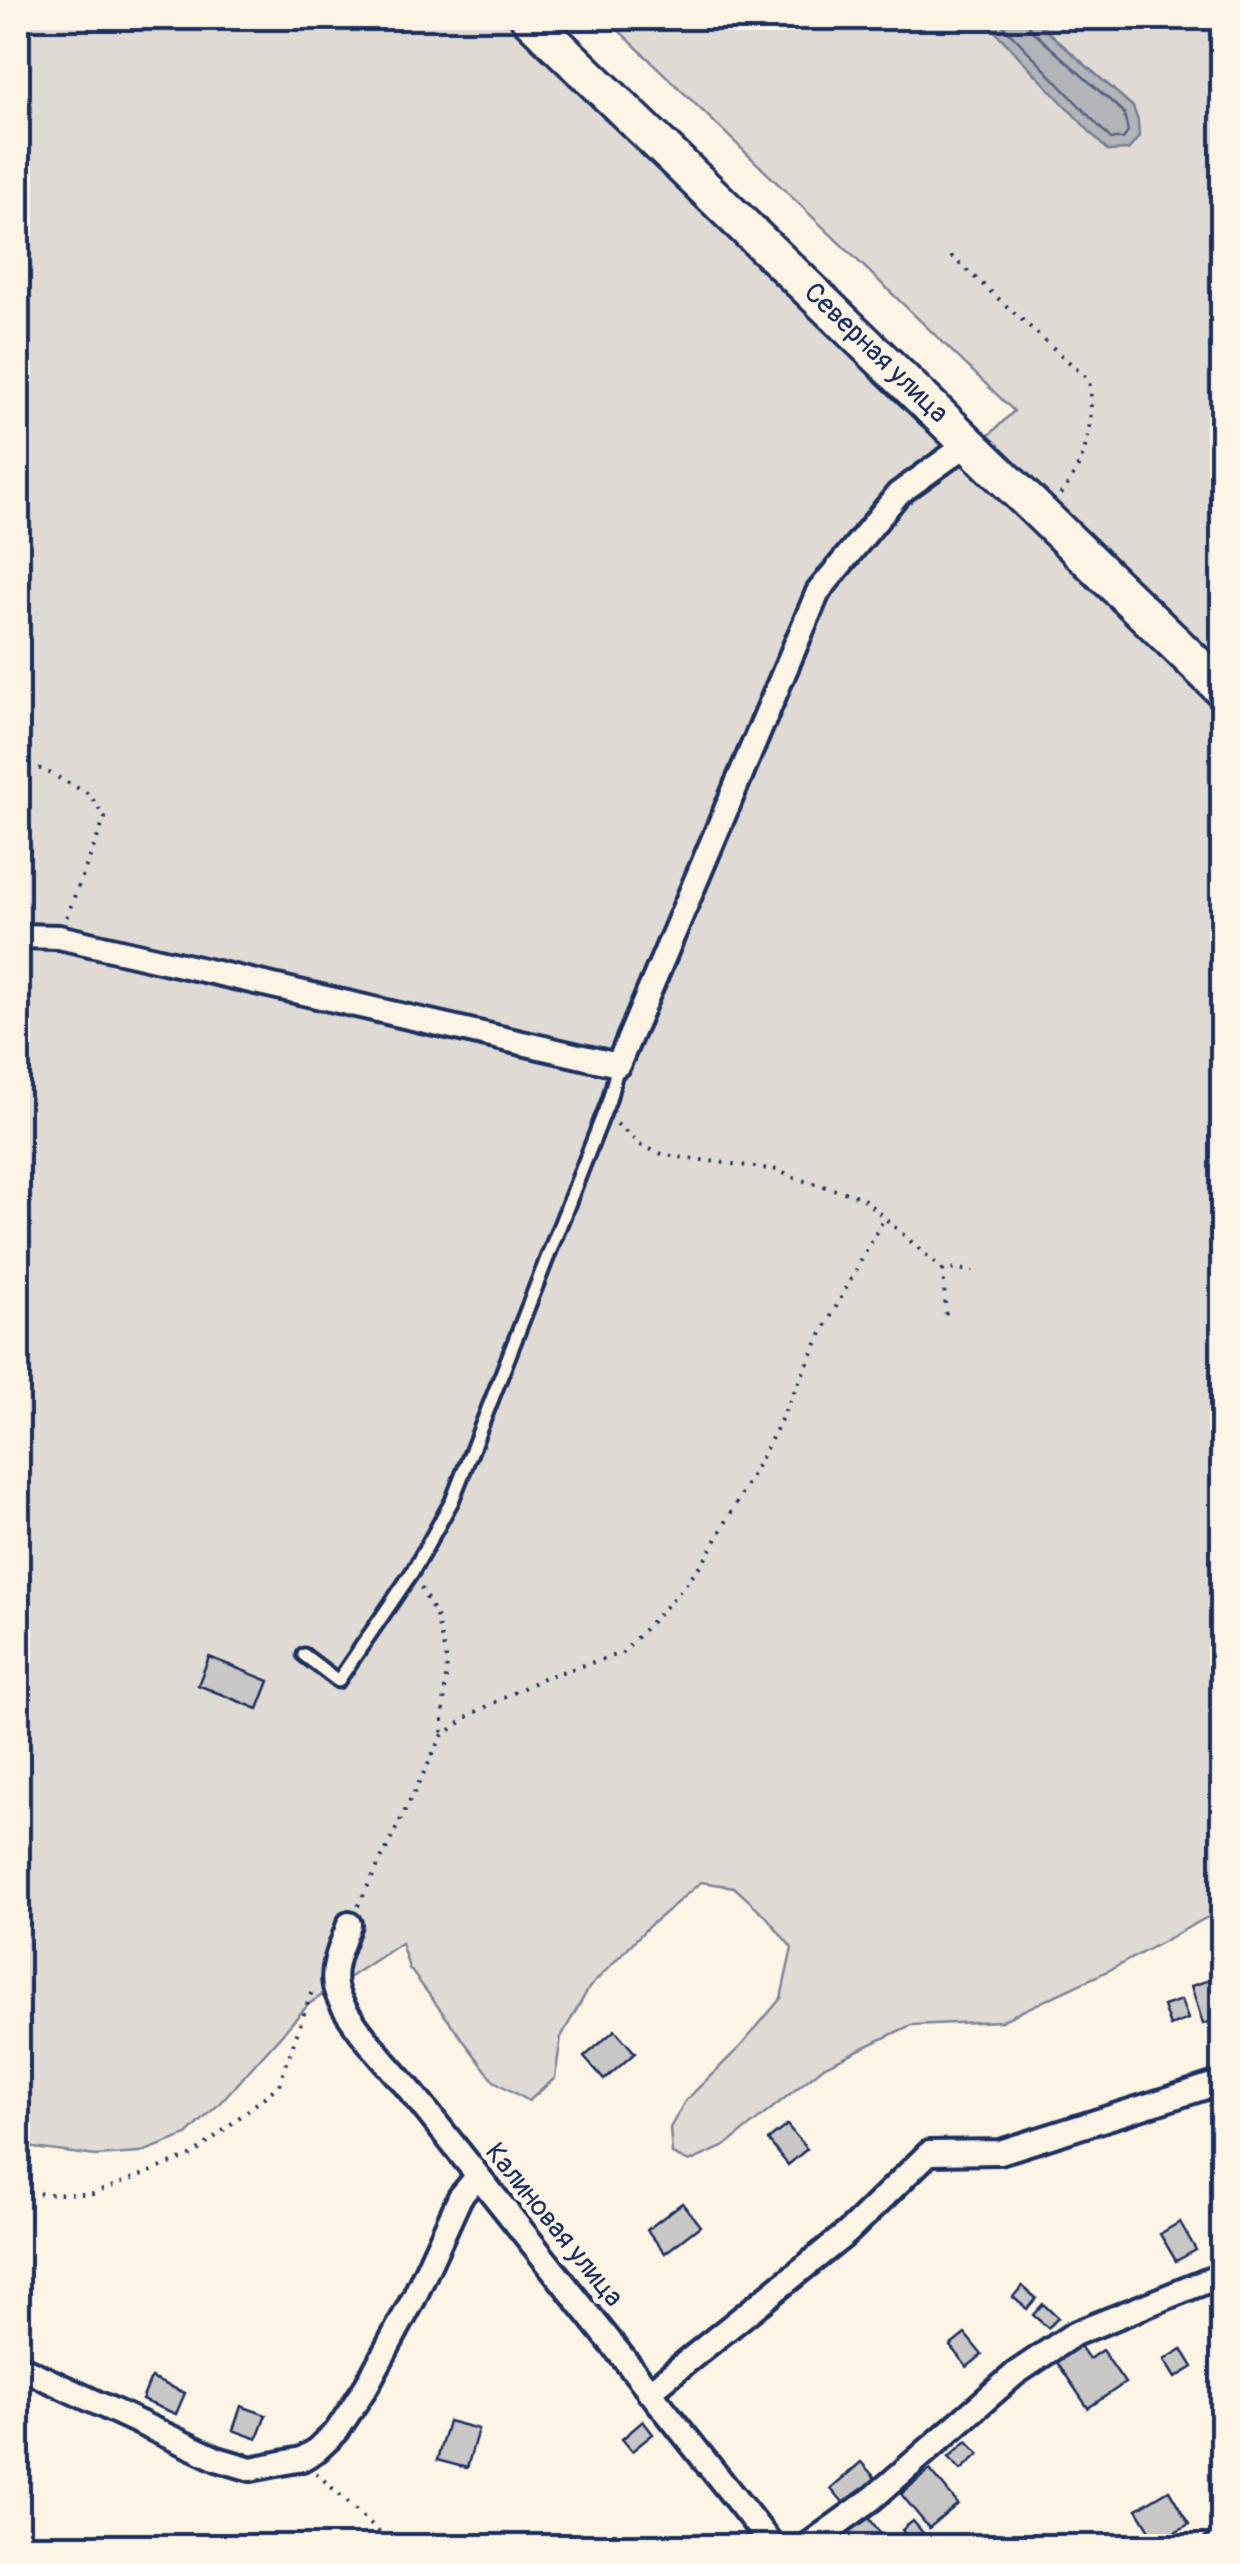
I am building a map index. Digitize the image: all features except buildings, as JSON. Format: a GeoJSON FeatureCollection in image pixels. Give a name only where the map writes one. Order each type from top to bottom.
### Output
{"type":"FeatureCollection","features":[{"type":"Feature","properties":{"kind":"main road","name":"Северная улица"},"geometry":{"type":"LineString","coordinates":[[529,18],[1222,689]]}},
{"type":"Feature","properties":{"kind":"street"},"geometry":{"type":"LineString","coordinates":[[18,936],[59,937],[618,1066],[818,592],[898,494],[969,443]]}},
{"type":"Feature","properties":{"kind":"street"},"geometry":{"type":"LineString","coordinates":[[335,1965],[350,1924]]}},
{"type":"Feature","properties":{"kind":"street","name":"Калиновая улица"},"geometry":{"type":"LineString","coordinates":[[335,1965],[335,1988],[358,2029],[773,2546]]}},
{"type":"Feature","properties":{"kind":"street"},"geometry":{"type":"LineString","coordinates":[[649,2392],[847,2232],[929,2154],[1000,2152],[1222,2082]]}},
{"type":"Feature","properties":{"kind":"street"},"geometry":{"type":"LineString","coordinates":[[18,2366],[217,2459],[251,2469],[302,2459],[337,2431],[367,2385],[414,2298],[460,2197],[477,2177]]}},
{"type":"Feature","properties":{"kind":"street"},"geometry":{"type":"LineString","coordinates":[[807,2546],[873,2498],[1016,2373],[1074,2334],[1222,2276]]}},
{"type":"Feature","properties":{"kind":"street"},"geometry":{"type":"LineString","coordinates":[[1216,2546],[1222,2543]]}},
{"type":"Feature","properties":{"kind":"lane"},"geometry":{"type":"LineString","coordinates":[[304,1654],[338,1681],[412,1571],[452,1501],[609,1100],[618,1066]]}},
{"type":"Feature","properties":{"kind":"path"},"geometry":{"type":"LineString","coordinates":[[951,256],[1089,380],[1093,409],[1084,448],[1072,480],[1042,514]]}},
{"type":"Feature","properties":{"kind":"path"},"geometry":{"type":"LineString","coordinates":[[18,766],[42,769],[89,794],[105,818],[59,937]]}},
{"type":"Feature","properties":{"kind":"path"},"geometry":{"type":"LineString","coordinates":[[604,1111],[640,1144],[664,1155],[778,1170],[862,1197],[942,1270],[946,1317]]}},
{"type":"Feature","properties":{"kind":"path"},"geometry":{"type":"LineString","coordinates":[[442,1736],[472,1714],[543,1678],[622,1653],[680,1591],[708,1554],[775,1432],[884,1218]]}},
{"type":"Feature","properties":{"kind":"path"},"geometry":{"type":"LineString","coordinates":[[942,1270],[973,1272]]}},
{"type":"Feature","properties":{"kind":"path"},"geometry":{"type":"LineString","coordinates":[[350,1924],[442,1736],[447,1662],[429,1603]]}},
{"type":"Feature","properties":{"kind":"path"},"geometry":{"type":"LineString","coordinates":[[18,2190],[93,2194],[193,2154],[279,2085],[311,1993],[335,1965]]}},
{"type":"Feature","properties":{"kind":"path"},"geometry":{"type":"LineString","coordinates":[[302,2459],[391,2546]]}},
{"type":"Feature","properties":{"kind":"path"},"geometry":{"type":"LineString","coordinates":[[383,2535],[436,2546]]}},
{"type":"Feature","properties":{"kind":"shaded area"},"geometry":{"type":"Polygon","coordinates":[[[18,18],[514,18],[965,459],[1014,411],[606,18],[989,18],[993,29],[1109,151],[1133,107],[1032,18],[1222,18],[1222,1915],[1206,1918],[1114,1968],[1001,2021],[911,2025],[825,2066],[725,2146],[689,2162],[672,2154],[670,2128],[685,2101],[740,2047],[781,1998],[792,1948],[766,1916],[734,1887],[701,1882],[648,1927],[589,1988],[561,2037],[555,2078],[529,2101],[494,2081],[409,1968],[401,1943],[309,2004],[187,2135],[140,2153],[96,2156],[18,2146],[18,18]]]}},
{"type":"Feature","properties":{"kind":"water"},"geometry":{"type":"Polygon","coordinates":[[[989,18],[1032,18],[1133,107],[1139,137],[1128,150],[1108,151],[993,29],[989,18]]]}}]}
